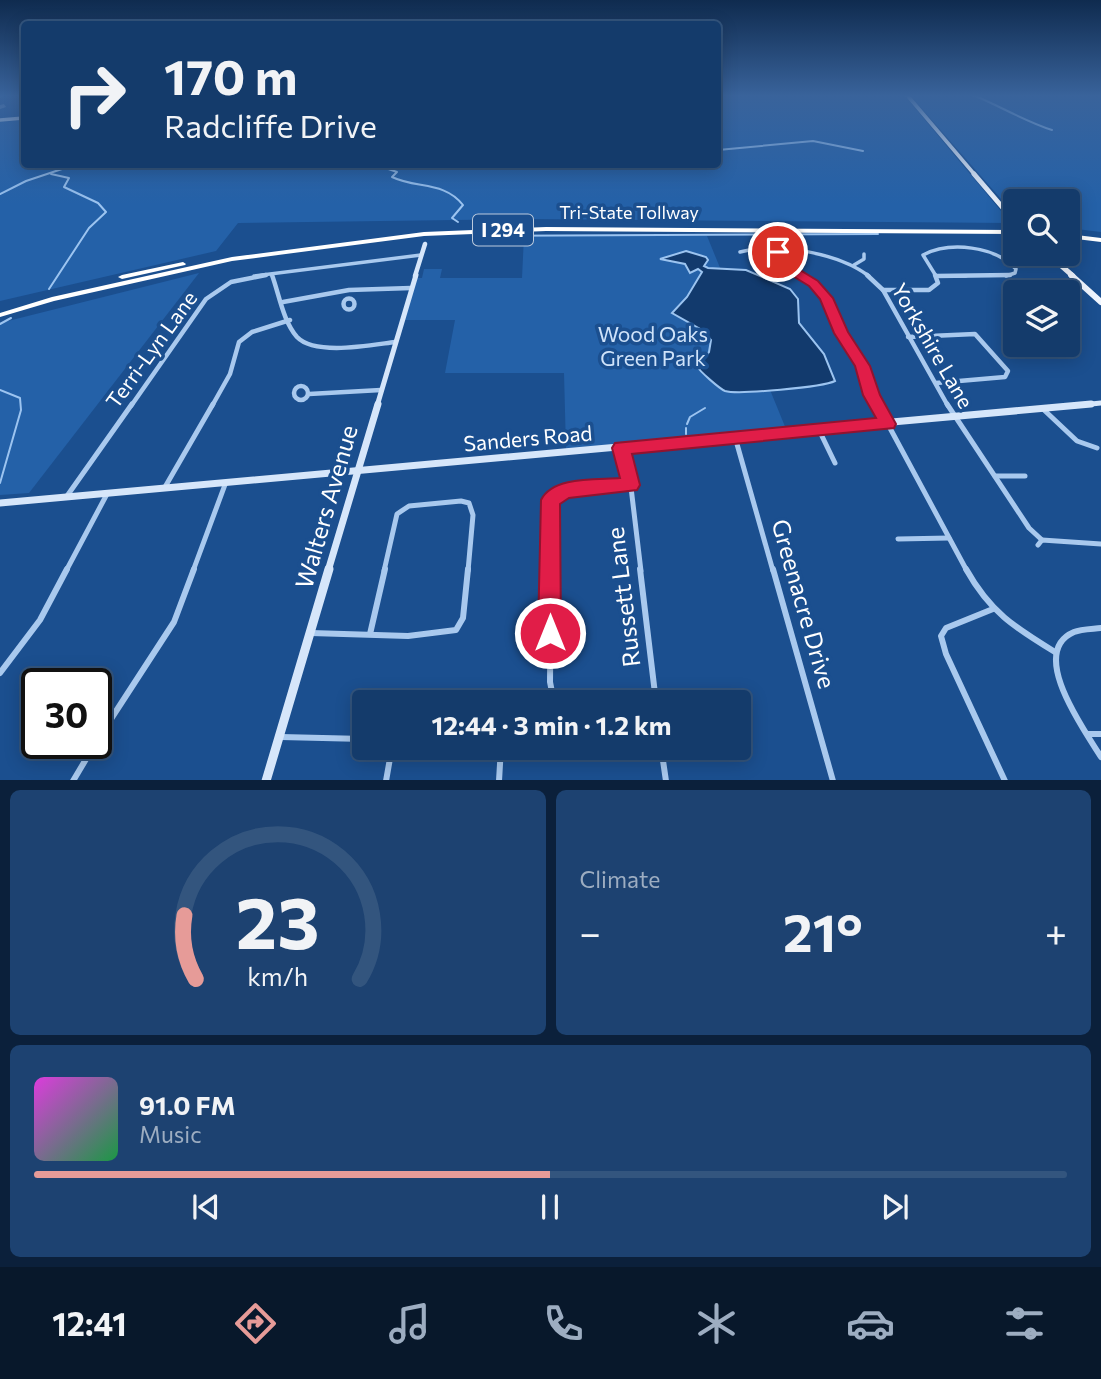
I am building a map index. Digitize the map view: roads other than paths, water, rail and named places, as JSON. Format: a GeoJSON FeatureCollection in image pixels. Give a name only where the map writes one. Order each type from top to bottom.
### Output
{"type":"FeatureCollection","features":[{"type":"Feature","properties":{"kind":"highway","name":"Tri-State Tollway"},"geometry":{"type":"LineString","coordinates":[[0,308],[173,266],[266,248],[412,230],[547,223],[1003,225]]}},
{"type":"Feature","properties":{"kind":"highway","name":"Tri-State Tollway"},"geometry":{"type":"LineString","coordinates":[[0,315],[52,299],[232,259],[424,234],[546,229],[1003,225]]}},
{"type":"Feature","properties":{"kind":"highway"},"geometry":{"type":"LineString","coordinates":[[1080,234],[1101,234]]}},
{"type":"Feature","properties":{"kind":"highway"},"geometry":{"type":"LineString","coordinates":[[1080,236],[1101,240]]}},
{"type":"Feature","properties":{"kind":"main road"},"geometry":{"type":"LineString","coordinates":[[938,131],[1003,210]]}},
{"type":"Feature","properties":{"kind":"main road","name":"Walters Avenue"},"geometry":{"type":"LineString","coordinates":[[266,780],[425,244]]}},
{"type":"Feature","properties":{"kind":"main road"},"geometry":{"type":"LineString","coordinates":[[1061,266],[1101,302]]}},
{"type":"Feature","properties":{"kind":"main road","name":"Sanders Road"},"geometry":{"type":"LineString","coordinates":[[0,503],[1101,403]]}},
{"type":"Feature","properties":{"kind":"street","name":"Yorkshire Lane"},"geometry":{"type":"LineString","coordinates":[[740,252],[778,250],[818,253],[853,265],[883,290],[954,416],[1040,543],[1101,544]]}},
{"type":"Feature","properties":{"kind":"street"},"geometry":{"type":"LineString","coordinates":[[778,250],[787,267],[814,283],[827,298],[841,333],[863,366],[872,395],[976,587],[993,608],[1027,637],[1055,652]]}},
{"type":"Feature","properties":{"kind":"street"},"geometry":{"type":"LineString","coordinates":[[933,288],[938,283],[936,276],[923,260],[923,255],[932,250],[996,253],[1010,260],[1016,270],[1004,277],[936,276]]}},
{"type":"Feature","properties":{"kind":"street"},"geometry":{"type":"LineString","coordinates":[[853,265],[864,259],[864,254]]}},
{"type":"Feature","properties":{"kind":"street","name":"Terri-Lyn Lane"},"geometry":{"type":"LineString","coordinates":[[66,497],[206,299],[231,282],[272,274],[421,255]]}},
{"type":"Feature","properties":{"kind":"street"},"geometry":{"type":"LineString","coordinates":[[272,274],[299,339],[314,345],[395,342]]}},
{"type":"Feature","properties":{"kind":"street"},"geometry":{"type":"LineString","coordinates":[[883,290],[933,288],[942,292]]}},
{"type":"Feature","properties":{"kind":"street"},"geometry":{"type":"LineString","coordinates":[[283,303],[349,290],[411,289]]}},
{"type":"Feature","properties":{"kind":"street"},"geometry":{"type":"LineString","coordinates":[[348,300],[349,290]]}},
{"type":"Feature","properties":{"kind":"street"},"geometry":{"type":"LineString","coordinates":[[164,489],[230,374],[239,342],[251,332],[290,320]]}},
{"type":"Feature","properties":{"kind":"street"},"geometry":{"type":"LineString","coordinates":[[908,337],[976,332],[1008,375]]}},
{"type":"Feature","properties":{"kind":"street"},"geometry":{"type":"LineString","coordinates":[[936,383],[1008,375],[1014,377]]}},
{"type":"Feature","properties":{"kind":"street"},"geometry":{"type":"LineString","coordinates":[[309,394],[381,390]]}},
{"type":"Feature","properties":{"kind":"street"},"geometry":{"type":"LineString","coordinates":[[1043,409],[1077,441],[1097,448]]}},
{"type":"Feature","properties":{"kind":"street"},"geometry":{"type":"LineString","coordinates":[[819,430],[835,463]]}},
{"type":"Feature","properties":{"kind":"street","name":"Greenacre Drive"},"geometry":{"type":"LineString","coordinates":[[736,437],[833,780]]}},
{"type":"Feature","properties":{"kind":"street","name":"Russett Lane"},"geometry":{"type":"LineString","coordinates":[[621,448],[631,485],[655,690]]}},
{"type":"Feature","properties":{"kind":"street"},"geometry":{"type":"LineString","coordinates":[[995,476],[1025,476]]}},
{"type":"Feature","properties":{"kind":"street"},"geometry":{"type":"LineString","coordinates":[[112,718],[174,622],[226,482]]}},
{"type":"Feature","properties":{"kind":"street"},"geometry":{"type":"LineString","coordinates":[[552,690],[551,500],[565,491],[631,485]]}},
{"type":"Feature","properties":{"kind":"street"},"geometry":{"type":"LineString","coordinates":[[0,673],[40,620],[108,494]]}},
{"type":"Feature","properties":{"kind":"street"},"geometry":{"type":"LineString","coordinates":[[310,633],[370,634],[440,635],[456,630],[463,618],[472,506],[461,501],[409,506],[401,510],[395,520],[370,634]]}},
{"type":"Feature","properties":{"kind":"street"},"geometry":{"type":"LineString","coordinates":[[898,538],[949,538]]}},
{"type":"Feature","properties":{"kind":"street"},"geometry":{"type":"LineString","coordinates":[[993,608],[946,628],[941,636],[946,654],[1005,780]]}},
{"type":"Feature","properties":{"kind":"street"},"geometry":{"type":"LineString","coordinates":[[1101,628],[1068,634],[1055,652],[1055,667],[1060,685],[1101,757]]}},
{"type":"Feature","properties":{"kind":"street"},"geometry":{"type":"LineString","coordinates":[[1088,734],[1101,734]]}},
{"type":"Feature","properties":{"kind":"street"},"geometry":{"type":"LineString","coordinates":[[279,737],[352,739]]}},
{"type":"Feature","properties":{"kind":"street"},"geometry":{"type":"LineString","coordinates":[[73,780],[86,759]]}},
{"type":"Feature","properties":{"kind":"street"},"geometry":{"type":"LineString","coordinates":[[386,780],[390,760]]}},
{"type":"Feature","properties":{"kind":"street"},"geometry":{"type":"LineString","coordinates":[[499,780],[500,760]]}},
{"type":"Feature","properties":{"kind":"street"},"geometry":{"type":"LineString","coordinates":[[664,760],[666,780]]}},
{"type":"Feature","properties":{"kind":"waterway"},"geometry":{"type":"LineString","coordinates":[[721,150],[813,141],[863,151]]}},
{"type":"Feature","properties":{"kind":"waterway"},"geometry":{"type":"LineString","coordinates":[[0,194],[26,181],[65,168]]}},
{"type":"Feature","properties":{"kind":"waterway"},"geometry":{"type":"LineString","coordinates":[[386,168],[397,172],[392,177],[401,181],[439,189],[456,197],[463,205],[452,218],[458,222]]}},
{"type":"Feature","properties":{"kind":"waterway"},"geometry":{"type":"LineString","coordinates":[[49,289],[89,228],[106,212],[98,203],[64,187],[69,178],[51,174]]}},
{"type":"Feature","properties":{"kind":"waterway"},"geometry":{"type":"LineString","coordinates":[[478,236],[878,234]]}},
{"type":"Feature","properties":{"kind":"waterway"},"geometry":{"type":"LineString","coordinates":[[0,324],[11,318]]}},
{"type":"Feature","properties":{"kind":"waterway"},"geometry":{"type":"LineString","coordinates":[[0,390],[20,398],[21,410],[0,483]]}},
{"type":"Feature","properties":{"kind":"waterway"},"geometry":{"type":"LineString","coordinates":[[687,424],[690,417],[705,408]]}},
{"type":"Feature","properties":{"kind":"waterway"},"geometry":{"type":"LineString","coordinates":[[686,428],[686,434]]}},
{"type":"Feature","properties":{"kind":"park label","name":"Wood Oaks Green Park"},"geometry":{"type":"Point","coordinates":[653,347]}}]}
